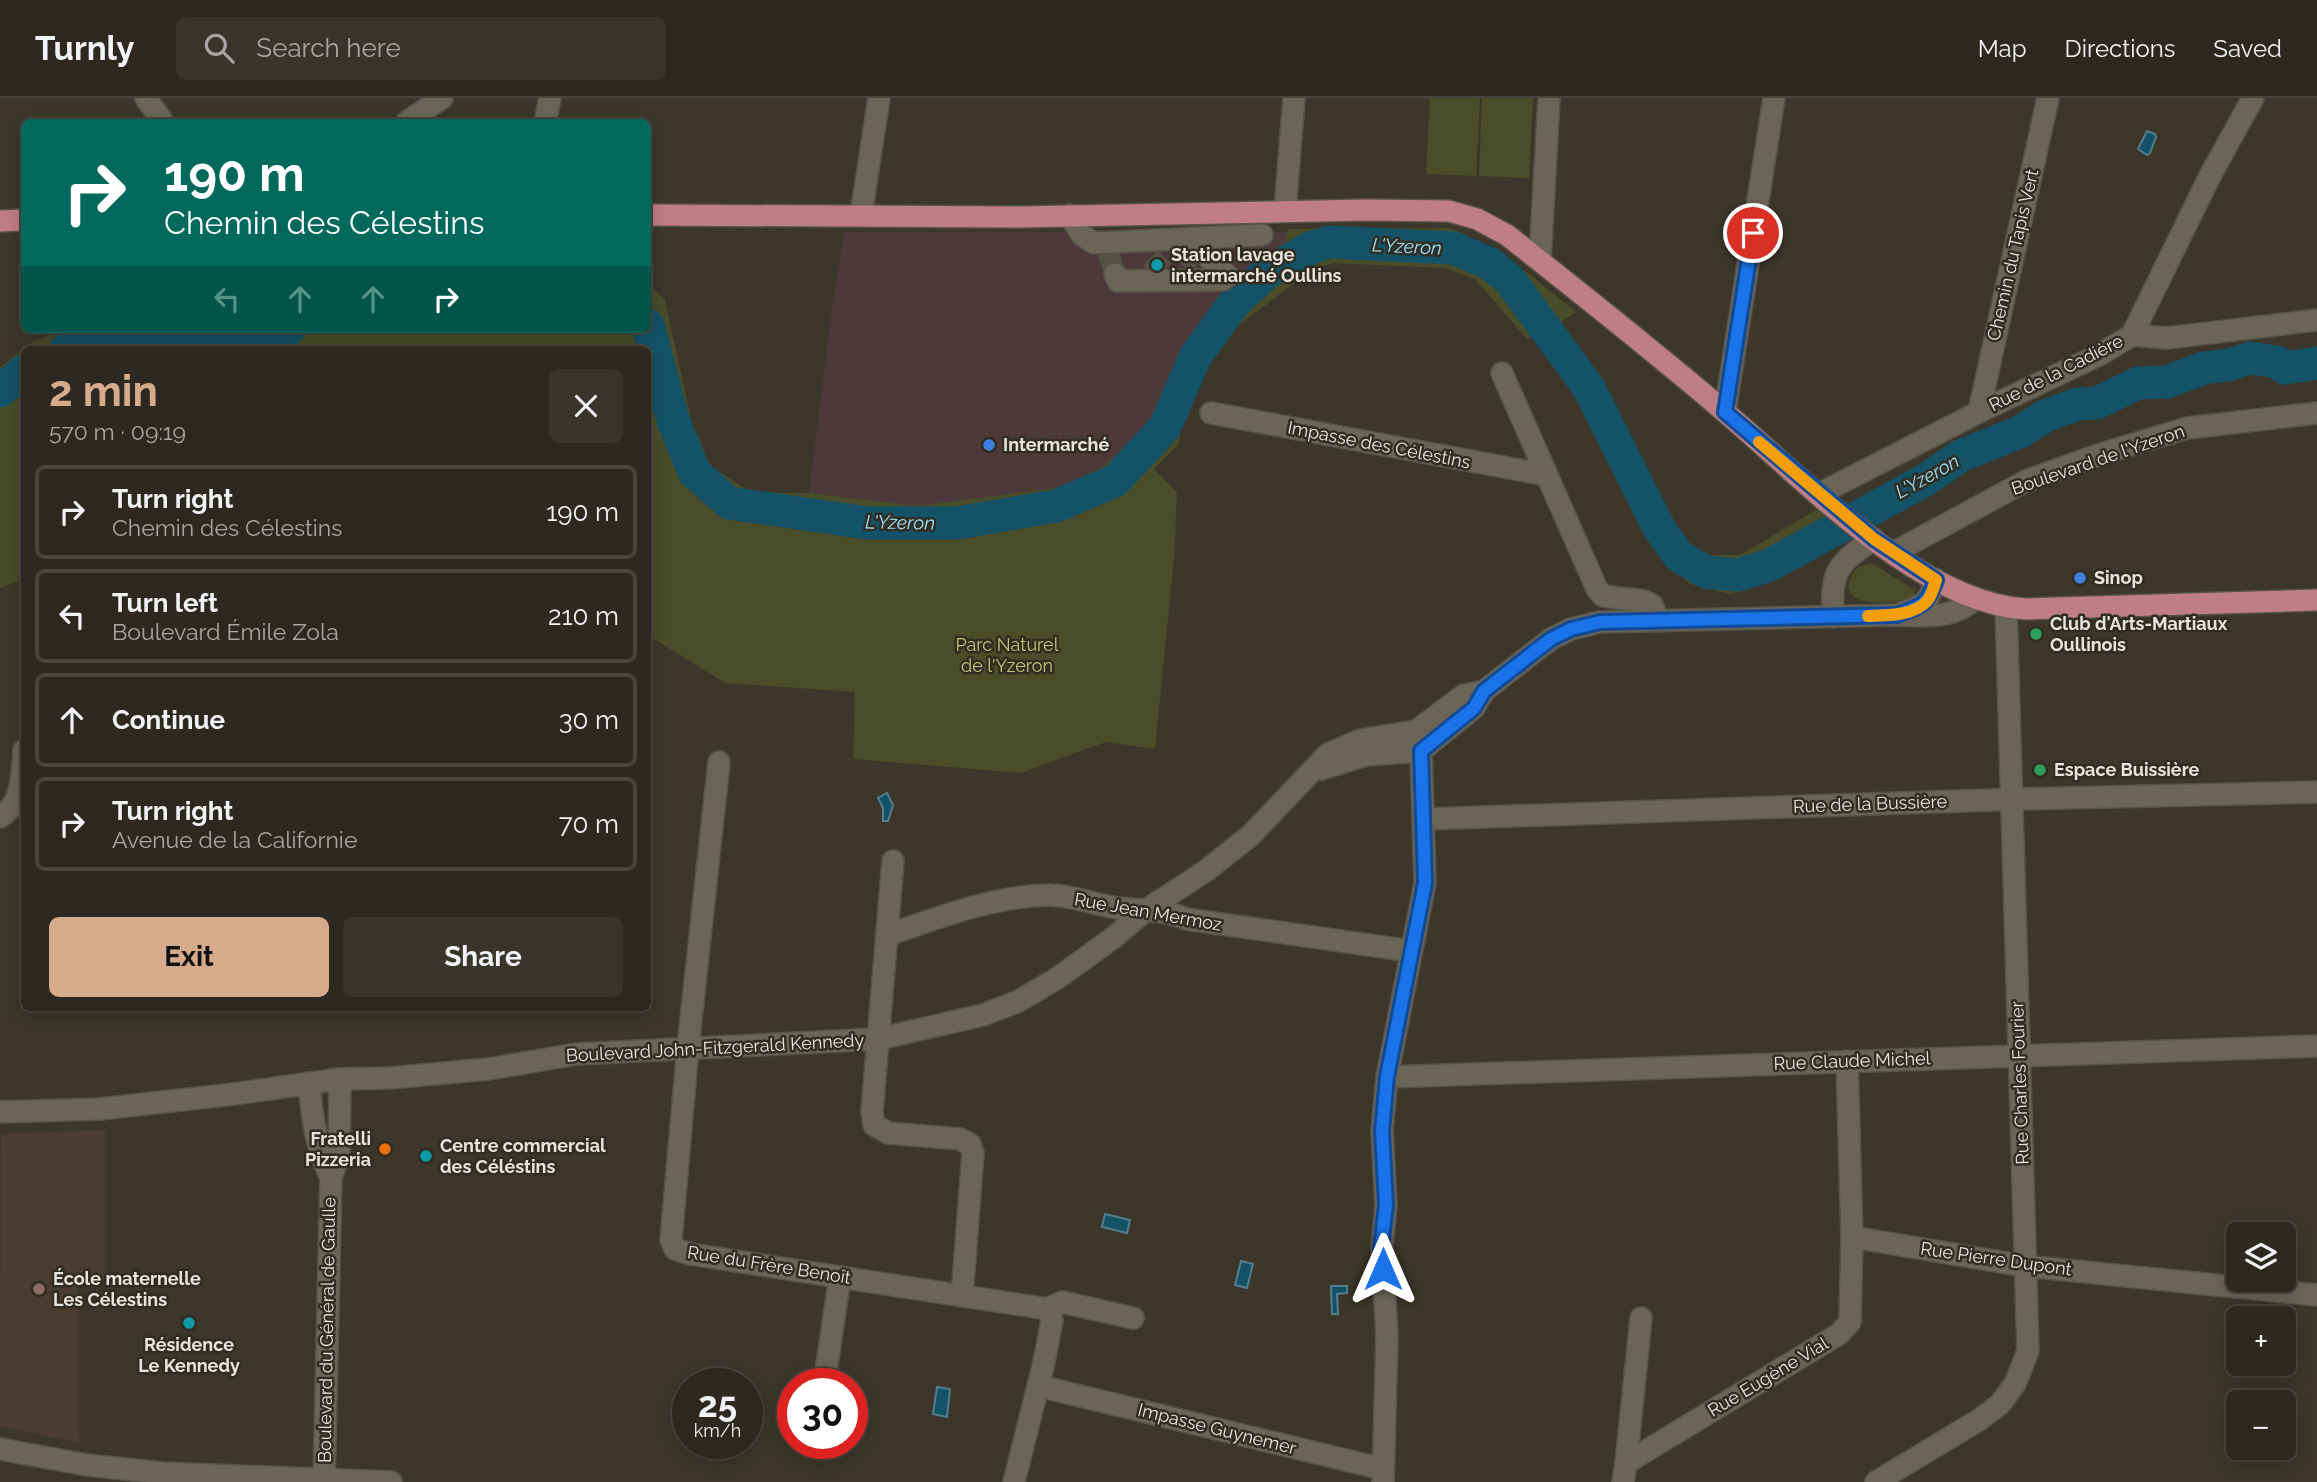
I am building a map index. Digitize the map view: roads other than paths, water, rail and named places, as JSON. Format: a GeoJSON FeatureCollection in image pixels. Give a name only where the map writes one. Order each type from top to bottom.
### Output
{"type":"FeatureCollection","features":[{"type":"Feature","properties":{"kind":"main road"},"geometry":{"type":"LineString","coordinates":[[651,215],[933,217],[1449,211],[1477,219],[1507,234],[1725,412],[1869,535],[1936,580],[1976,598],[2006,607],[2050,609],[2317,600]]}},
{"type":"Feature","properties":{"kind":"main road"},"geometry":{"type":"LineString","coordinates":[[0,221],[21,220]]}},
{"type":"Feature","properties":{"kind":"street"},"geometry":{"type":"LineString","coordinates":[[146,98],[161,119]]}},
{"type":"Feature","properties":{"kind":"street"},"geometry":{"type":"LineString","coordinates":[[411,119],[442,98]]}},
{"type":"Feature","properties":{"kind":"street"},"geometry":{"type":"LineString","coordinates":[[546,119],[550,98]]}},
{"type":"Feature","properties":{"kind":"street"},"geometry":{"type":"LineString","coordinates":[[861,215],[878,98]]}},
{"type":"Feature","properties":{"kind":"street"},"geometry":{"type":"LineString","coordinates":[[1286,211],[1294,98]]}},
{"type":"Feature","properties":{"kind":"street"},"geometry":{"type":"LineString","coordinates":[[1540,261],[1549,98]]}},
{"type":"Feature","properties":{"kind":"street"},"geometry":{"type":"LineString","coordinates":[[1725,412],[1774,98]]}},
{"type":"Feature","properties":{"kind":"street","name":"Chemin du Tapis Vert"},"geometry":{"type":"LineString","coordinates":[[1979,412],[2048,98]]}},
{"type":"Feature","properties":{"kind":"street","name":"Rue de la Cadière"},"geometry":{"type":"LineString","coordinates":[[1824,498],[1979,412],[2101,354],[2132,335],[2211,174],[2253,98]]}},
{"type":"Feature","properties":{"kind":"street"},"geometry":{"type":"LineString","coordinates":[[1069,215],[1082,235],[1094,243],[1107,248],[1182,262]]}},
{"type":"Feature","properties":{"kind":"street"},"geometry":{"type":"LineString","coordinates":[[1115,274],[1118,281],[1262,235]]}},
{"type":"Feature","properties":{"kind":"street"},"geometry":{"type":"LineString","coordinates":[[2132,335],[2167,338],[2317,320]]}},
{"type":"Feature","properties":{"kind":"street"},"geometry":{"type":"LineString","coordinates":[[1502,373],[1597,589],[1603,596],[1644,601],[1652,605],[1658,621]]}},
{"type":"Feature","properties":{"kind":"street","name":"Impasse des Célestins"},"geometry":{"type":"LineString","coordinates":[[1211,413],[1546,475]]}},
{"type":"Feature","properties":{"kind":"street","name":"Boulevard de l'Yzeron"},"geometry":{"type":"LineString","coordinates":[[1893,553],[2025,481],[2098,455],[2187,428],[2317,413]]}},
{"type":"Feature","properties":{"kind":"street"},"geometry":{"type":"LineString","coordinates":[[1833,617],[1833,593],[1842,562],[1869,535]]}},
{"type":"Feature","properties":{"kind":"street"},"geometry":{"type":"LineString","coordinates":[[1897,615],[1923,605],[1930,598],[1936,580]]}},
{"type":"Feature","properties":{"kind":"street"},"geometry":{"type":"LineString","coordinates":[[1383,1476],[1387,1338],[1381,1247],[1386,1205],[1382,1131],[1387,1077],[1425,883],[1419,741],[1474,708],[1484,691],[1551,639],[1571,629],[1600,622],[1946,615],[1958,612],[1976,598]]}},
{"type":"Feature","properties":{"kind":"street","name":"Rue Charles Fourier"},"geometry":{"type":"LineString","coordinates":[[1887,1479],[2000,1404],[2015,1384],[2028,1351],[2006,607]]}},
{"type":"Feature","properties":{"kind":"street","name":"Boulevard John-Fitzgerald Kennedy"},"geometry":{"type":"LineString","coordinates":[[0,1112],[100,1109],[340,1079],[389,1078],[489,1069],[576,1054],[878,1039],[983,1015],[1019,1001],[1070,970],[1146,910],[1236,848],[1307,775],[1338,762],[1419,741]]}},
{"type":"Feature","properties":{"kind":"street","name":"Rue du Frère Benoît"},"geometry":{"type":"LineString","coordinates":[[719,762],[670,1227],[675,1249],[690,1254],[1048,1309],[1062,1302],[1133,1318]]}},
{"type":"Feature","properties":{"kind":"street"},"geometry":{"type":"LineString","coordinates":[[0,817],[19,796],[21,778]]}},
{"type":"Feature","properties":{"kind":"street","name":"Rue de la Bussière"},"geometry":{"type":"LineString","coordinates":[[1424,819],[2011,799],[2317,792]]}},
{"type":"Feature","properties":{"kind":"street"},"geometry":{"type":"LineString","coordinates":[[893,862],[872,1112],[874,1125],[888,1133],[960,1139],[970,1144],[973,1153],[962,1296]]}},
{"type":"Feature","properties":{"kind":"street","name":"Rue Jean Mermoz"},"geometry":{"type":"LineString","coordinates":[[888,935],[1001,901],[1051,895],[1114,908],[1170,911],[1186,919],[1411,951]]}},
{"type":"Feature","properties":{"kind":"street","name":"Rue Claude Michel"},"geometry":{"type":"LineString","coordinates":[[1387,1077],[2317,1045]]}},
{"type":"Feature","properties":{"kind":"street"},"geometry":{"type":"LineString","coordinates":[[1847,1061],[1852,1237]]}},
{"type":"Feature","properties":{"kind":"street","name":"Boulevard du Général de Gaulle"},"geometry":{"type":"LineString","coordinates":[[324,1480],[331,1178],[339,1155],[340,1079]]}},
{"type":"Feature","properties":{"kind":"street","name":"Boulevard du Général de Gaulle"},"geometry":{"type":"LineString","coordinates":[[309,1083],[318,1145],[331,1178]]}},
{"type":"Feature","properties":{"kind":"street","name":"Rue Pierre Dupont"},"geometry":{"type":"LineString","coordinates":[[1852,1237],[2025,1266],[2317,1295]]}},
{"type":"Feature","properties":{"kind":"street","name":"Rue Eugène Vial"},"geometry":{"type":"LineString","coordinates":[[1625,1473],[1839,1334],[1850,1322],[1852,1237]]}},
{"type":"Feature","properties":{"kind":"street"},"geometry":{"type":"LineString","coordinates":[[826,1368],[840,1277]]}},
{"type":"Feature","properties":{"kind":"street"},"geometry":{"type":"LineString","coordinates":[[1014,1482],[1046,1352],[1052,1321],[1048,1309]]}},
{"type":"Feature","properties":{"kind":"street"},"geometry":{"type":"LineString","coordinates":[[1625,1473],[1642,1318]]}},
{"type":"Feature","properties":{"kind":"street","name":"Impasse Guynemer"},"geometry":{"type":"LineString","coordinates":[[1051,1389],[1383,1476]]}},
{"type":"Feature","properties":{"kind":"street"},"geometry":{"type":"LineString","coordinates":[[0,1449],[87,1465],[162,1473],[391,1482]]}},
{"type":"Feature","properties":{"kind":"water"},"geometry":{"type":"Polygon","coordinates":[[[2147,131],[2156,137],[2147,155],[2138,149],[2147,131]]]}},
{"type":"Feature","properties":{"kind":"water"},"geometry":{"type":"Polygon","coordinates":[[[887,793],[893,805],[888,821],[883,821],[883,808],[878,798],[887,793]]]}},
{"type":"Feature","properties":{"kind":"water"},"geometry":{"type":"Polygon","coordinates":[[[1105,1214],[1130,1220],[1127,1233],[1102,1227],[1105,1214]]]}},
{"type":"Feature","properties":{"kind":"water"},"geometry":{"type":"Polygon","coordinates":[[[1241,1261],[1253,1264],[1247,1288],[1235,1285],[1241,1261]]]}},
{"type":"Feature","properties":{"kind":"water"},"geometry":{"type":"Polygon","coordinates":[[[1331,1286],[1347,1286],[1347,1293],[1337,1294],[1338,1314],[1332,1314],[1331,1286]]]}},
{"type":"Feature","properties":{"kind":"water"},"geometry":{"type":"Polygon","coordinates":[[[937,1387],[950,1389],[947,1417],[933,1414],[937,1387]]]}},
{"type":"Feature","properties":{"kind":"waterway","name":"L'Yzeron"},"geometry":{"type":"LineString","coordinates":[[650,333],[673,420],[694,472],[729,503],[867,523],[957,523],[1056,506],[1115,481],[1165,427],[1195,357],[1234,303],[1265,274],[1310,248],[1329,242],[1453,248],[1489,263],[1509,279],[1589,388],[1659,528],[1679,556],[1706,572],[1738,575],[1770,565],[1927,479],[1960,456],[2020,432],[2045,416],[2078,404],[2097,403],[2138,383],[2167,382],[2204,368],[2251,358],[2277,362],[2285,368],[2317,363]]}},
{"type":"Feature","properties":{"kind":"waterway","name":"L'Yzeron"},"geometry":{"type":"LineString","coordinates":[[74,346],[102,333]]}},
{"type":"Feature","properties":{"kind":"waterway","name":"L'Yzeron"},"geometry":{"type":"LineString","coordinates":[[102,333],[274,333]]}},
{"type":"Feature","properties":{"kind":"waterway","name":"L'Yzeron"},"geometry":{"type":"LineString","coordinates":[[0,391],[21,374]]}},
{"type":"Feature","properties":{"kind":"tunnel"},"geometry":{"type":"LineString","coordinates":[[1108,252],[1115,274]]}},
{"type":"Feature","properties":{"kind":"tunnel"},"geometry":{"type":"LineString","coordinates":[[1184,252],[1197,264]]}},
{"type":"Feature","properties":{"kind":"tunnel"},"geometry":{"type":"LineString","coordinates":[[1150,258],[1164,271]]}},
{"type":"Feature","properties":{"kind":"place","name":"Station lavage intermarché Oullins"},"geometry":{"type":"Point","coordinates":[1157,265]}},
{"type":"Feature","properties":{"kind":"place","name":"Intermarché"},"geometry":{"type":"Point","coordinates":[989,445]}},
{"type":"Feature","properties":{"kind":"place","name":"Sinop"},"geometry":{"type":"Point","coordinates":[2080,578]}},
{"type":"Feature","properties":{"kind":"place","name":"Club d'Arts-Martiaux Oullinois"},"geometry":{"type":"Point","coordinates":[2036,634]}},
{"type":"Feature","properties":{"kind":"place","name":"Espace Buissière"},"geometry":{"type":"Point","coordinates":[2040,770]}},
{"type":"Feature","properties":{"kind":"place","name":"Fratelli Pizzeria"},"geometry":{"type":"Point","coordinates":[385,1149]}},
{"type":"Feature","properties":{"kind":"place","name":"Centre commercial des Céléstins"},"geometry":{"type":"Point","coordinates":[426,1156]}},
{"type":"Feature","properties":{"kind":"place","name":"École maternelle Les Célestins"},"geometry":{"type":"Point","coordinates":[39,1289]}},
{"type":"Feature","properties":{"kind":"place","name":"Résidence Le Kennedy"},"geometry":{"type":"Point","coordinates":[189,1323]}},
{"type":"Feature","properties":{"kind":"park label","name":"Parc Naturel de l'Yzeron"},"geometry":{"type":"Point","coordinates":[1007,655]}}]}
